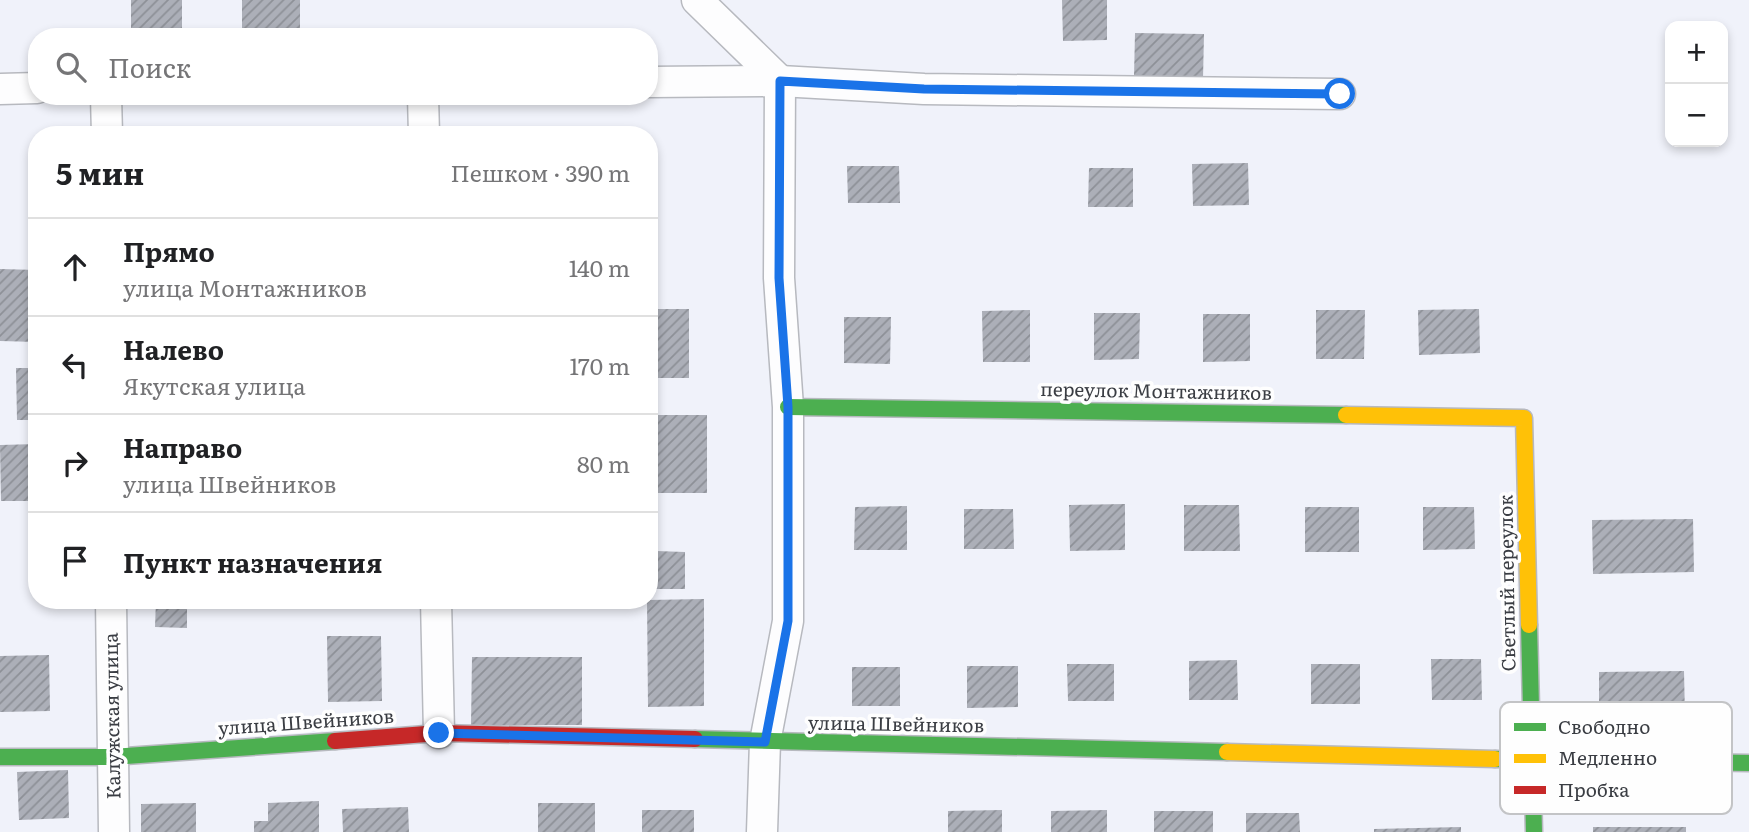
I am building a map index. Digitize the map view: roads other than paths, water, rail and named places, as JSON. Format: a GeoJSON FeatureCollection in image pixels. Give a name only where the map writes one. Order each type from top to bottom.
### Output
{"type":"FeatureCollection","features":[{"type":"Feature","properties":{"kind":"street"},"geometry":{"type":"LineString","coordinates":[[696,0],[780,81],[779,278],[788,407],[788,621],[765,742],[762,832]]}},
{"type":"Feature","properties":{"kind":"street"},"geometry":{"type":"LineString","coordinates":[[658,82],[780,81],[924,89],[1340,94]]}},
{"type":"Feature","properties":{"kind":"street"},"geometry":{"type":"LineString","coordinates":[[0,89],[28,88]]}},
{"type":"Feature","properties":{"kind":"street"},"geometry":{"type":"LineString","coordinates":[[106,105],[107,126]]}},
{"type":"Feature","properties":{"kind":"street"},"geometry":{"type":"LineString","coordinates":[[423,105],[424,126]]}},
{"type":"Feature","properties":{"kind":"street","name":"переулок Монтажников"},"geometry":{"type":"LineString","coordinates":[[788,407],[1524,418]]}},
{"type":"Feature","properties":{"kind":"street","name":"Светлый переулок"},"geometry":{"type":"LineString","coordinates":[[1524,418],[1531,702]]}},
{"type":"Feature","properties":{"kind":"street","name":"Калужская улица"},"geometry":{"type":"LineString","coordinates":[[111,609],[114,832]]}},
{"type":"Feature","properties":{"kind":"street"},"geometry":{"type":"LineString","coordinates":[[436,609],[439,733]]}},
{"type":"Feature","properties":{"kind":"street","name":"улица Швейников"},"geometry":{"type":"LineString","coordinates":[[0,757],[112,757],[439,733],[1500,759]]}},
{"type":"Feature","properties":{"kind":"street","name":"Светлый переулок"},"geometry":{"type":"LineString","coordinates":[[1534,814],[1534,832]]}}]}
